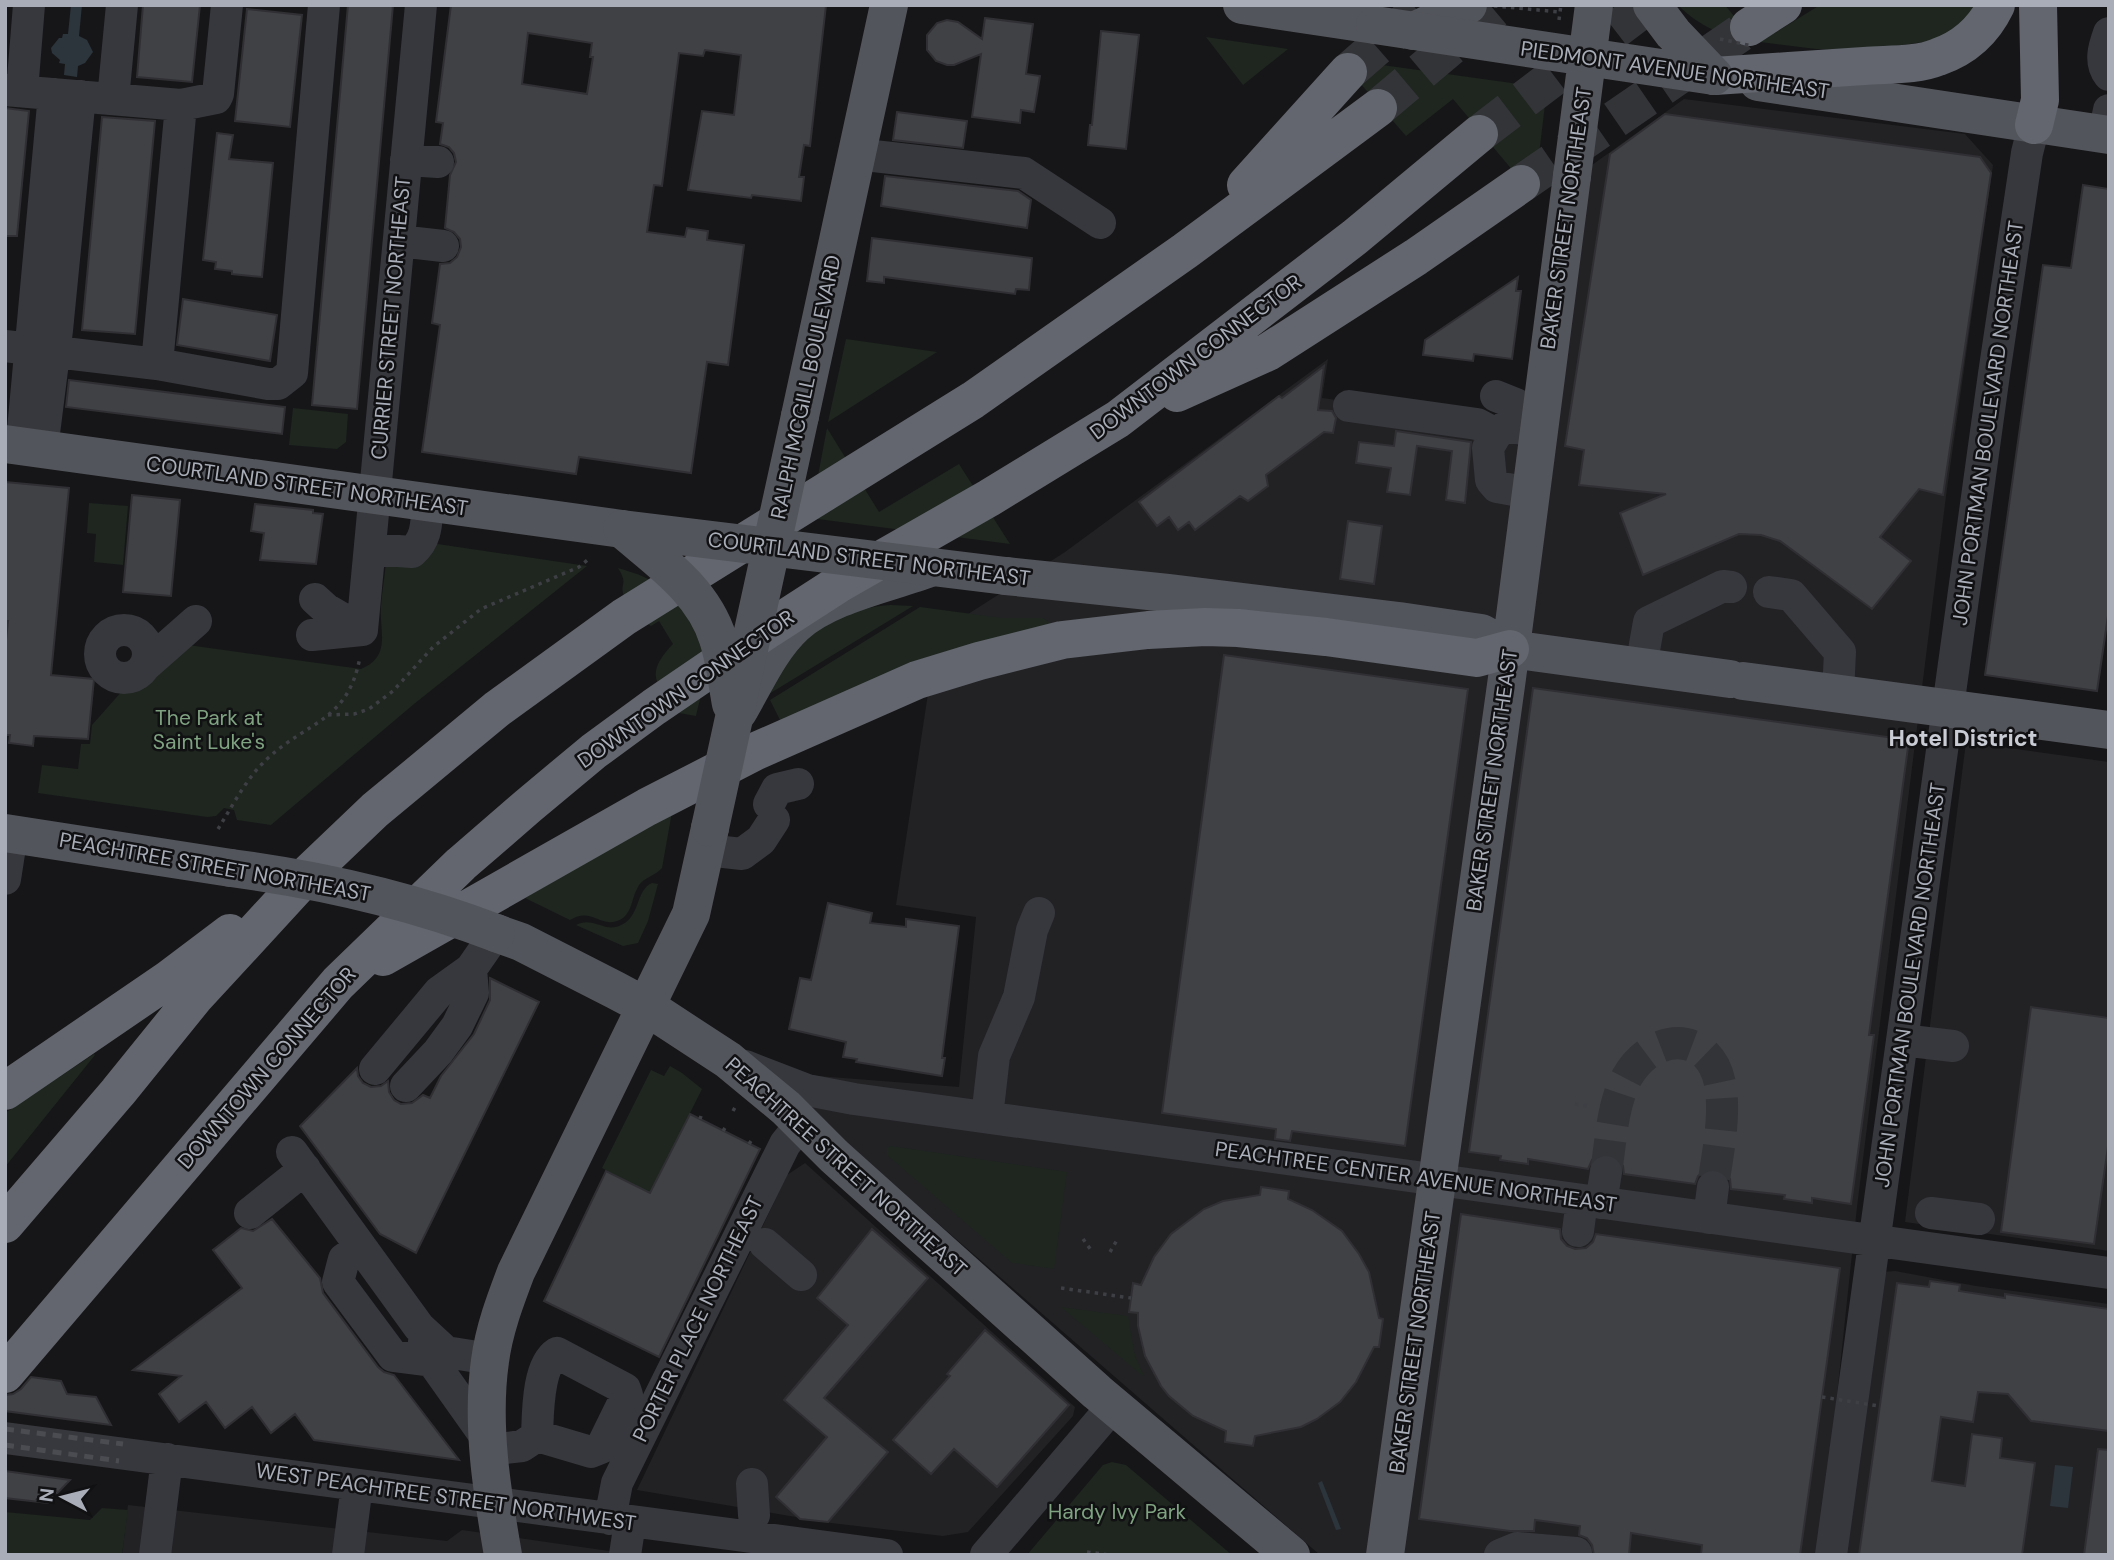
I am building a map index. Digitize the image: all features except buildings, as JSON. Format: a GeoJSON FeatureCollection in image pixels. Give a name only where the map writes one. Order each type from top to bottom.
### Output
{"type":"FeatureCollection","features":[{"type":"Feature","properties":{"kind":"highway"},"geometry":{"type":"LineString","coordinates":[[1749,27],[1783,5]]}},
{"type":"Feature","properties":{"kind":"highway"},"geometry":{"type":"LineString","coordinates":[[1714,76],[1898,64],[1936,58],[1958,48],[1975,35],[1988,21],[1996,5]]}},
{"type":"Feature","properties":{"kind":"highway"},"geometry":{"type":"LineString","coordinates":[[2035,125],[2040,100],[2038,5]]}},
{"type":"Feature","properties":{"kind":"highway"},"geometry":{"type":"LineString","coordinates":[[1185,251],[1348,72]]}},
{"type":"Feature","properties":{"kind":"highway"},"geometry":{"type":"LineString","coordinates":[[5,1224],[194,998],[310,872],[375,810],[497,709],[624,617],[973,400],[1185,251],[1378,108]]}},
{"type":"Feature","properties":{"kind":"highway","name":"DOWNTOWN CONNECTOR"},"geometry":{"type":"LineString","coordinates":[[5,1374],[338,983],[461,864],[594,751],[654,707],[840,583],[989,498],[1118,419],[1355,237],[1479,134]]}},
{"type":"Feature","properties":{"kind":"highway"},"geometry":{"type":"LineString","coordinates":[[1118,419],[1268,352],[1416,257],[1521,184]]}},
{"type":"Feature","properties":{"kind":"highway"},"geometry":{"type":"LineString","coordinates":[[338,983],[648,807],[742,759],[917,680],[979,661],[1062,640],[1147,630],[1205,627],[1326,637],[1477,658],[1510,649]]}},
{"type":"Feature","properties":{"kind":"highway"},"geometry":{"type":"LineString","coordinates":[[5,1091],[169,979],[310,872]]}},
{"type":"Feature","properties":{"kind":"main road","name":"RALPH MCGILL BOULEVARD"},"geometry":{"type":"LineString","coordinates":[[503,1555],[486,1398],[490,1359],[501,1312],[516,1272],[691,914],[889,5]]}},
{"type":"Feature","properties":{"kind":"main road","name":"PIEDMONT AVENUE NORTHEAST"},"geometry":{"type":"LineString","coordinates":[[1242,5],[2035,125],[2107,126]]}},
{"type":"Feature","properties":{"kind":"main road"},"geometry":{"type":"LineString","coordinates":[[1414,31],[1468,5]]}},
{"type":"Feature","properties":{"kind":"main road"},"geometry":{"type":"LineString","coordinates":[[1652,5],[1672,33],[1714,76]]}},
{"type":"Feature","properties":{"kind":"main road","name":"BAKER STREET NORTHEAST"},"geometry":{"type":"LineString","coordinates":[[1385,1555],[1530,493],[1517,410],[1572,176],[1588,57],[1577,9]]}},
{"type":"Feature","properties":{"kind":"main road","name":"COURTLAND STREET NORTHEAST"},"geometry":{"type":"LineString","coordinates":[[23,447],[771,549],[1399,621],[1481,633],[1510,649],[2109,730]]}},
{"type":"Feature","properties":{"kind":"main road"},"geometry":{"type":"LineString","coordinates":[[622,528],[688,587],[710,620],[718,640],[734,720]]}},
{"type":"Feature","properties":{"kind":"main road"},"geometry":{"type":"LineString","coordinates":[[734,720],[770,657],[793,627],[807,616],[844,598],[930,568]]}},
{"type":"Feature","properties":{"kind":"main road","name":"PEACHTREE STREET NORTHEAST"},"geometry":{"type":"LineString","coordinates":[[8,833],[362,890],[521,942],[647,1007],[728,1060],[786,1108],[1113,1406],[1291,1555]]}},
{"type":"Feature","properties":{"kind":"street"},"geometry":{"type":"LineString","coordinates":[[29,5],[13,90],[181,105],[216,99],[227,5]]}},
{"type":"Feature","properties":{"kind":"street"},"geometry":{"type":"LineString","coordinates":[[113,99],[122,5]]}},
{"type":"Feature","properties":{"kind":"street"},"geometry":{"type":"LineString","coordinates":[[30,348],[157,365],[268,384],[278,384],[292,373],[324,5]]}},
{"type":"Feature","properties":{"kind":"street","name":"CURRIER STREET NORTHEAST"},"geometry":{"type":"LineString","coordinates":[[362,631],[421,5]]}},
{"type":"Feature","properties":{"kind":"street"},"geometry":{"type":"LineString","coordinates":[[2109,33],[2103,54],[2103,66],[2109,75]]}},
{"type":"Feature","properties":{"kind":"street"},"geometry":{"type":"LineString","coordinates":[[23,447],[30,348],[67,95]]}},
{"type":"Feature","properties":{"kind":"street"},"geometry":{"type":"LineString","coordinates":[[157,365],[181,105]]}},
{"type":"Feature","properties":{"kind":"street","name":"JOHN PORTMAN BOULEVARD NORTHEAST"},"geometry":{"type":"LineString","coordinates":[[1831,1555],[1994,374],[2027,153],[2035,125]]}},
{"type":"Feature","properties":{"kind":"street"},"geometry":{"type":"LineString","coordinates":[[856,154],[1024,173],[1100,223]]}},
{"type":"Feature","properties":{"kind":"street"},"geometry":{"type":"LineString","coordinates":[[406,160],[438,162]]}},
{"type":"Feature","properties":{"kind":"street"},"geometry":{"type":"LineString","coordinates":[[399,241],[443,246]]}},
{"type":"Feature","properties":{"kind":"street"},"geometry":{"type":"LineString","coordinates":[[1349,406],[1477,424],[1496,434]]}},
{"type":"Feature","properties":{"kind":"street"},"geometry":{"type":"LineString","coordinates":[[1517,410],[1505,427],[1496,434],[1488,448],[1491,480],[1497,487],[1530,493]]}},
{"type":"Feature","properties":{"kind":"street"},"geometry":{"type":"LineString","coordinates":[[370,549],[412,552],[421,544],[424,536],[428,502]]}},
{"type":"Feature","properties":{"kind":"street"},"geometry":{"type":"LineString","coordinates":[[1641,667],[1649,622],[1723,586],[1731,587]]}},
{"type":"Feature","properties":{"kind":"street"},"geometry":{"type":"LineString","coordinates":[[1769,592],[1791,595],[1840,652],[1838,693]]}},
{"type":"Feature","properties":{"kind":"street"},"geometry":{"type":"LineString","coordinates":[[315,600],[362,631]]}},
{"type":"Feature","properties":{"kind":"street"},"geometry":{"type":"LineString","coordinates":[[151,652],[196,621]]}},
{"type":"Feature","properties":{"kind":"street"},"geometry":{"type":"LineString","coordinates":[[312,635],[362,631]]}},
{"type":"Feature","properties":{"kind":"street"},"geometry":{"type":"LineString","coordinates":[[708,839],[737,855],[761,840],[772,812]]}},
{"type":"Feature","properties":{"kind":"street"},"geometry":{"type":"LineString","coordinates":[[5,879],[8,833]]}},
{"type":"Feature","properties":{"kind":"street"},"geometry":{"type":"LineString","coordinates":[[987,1117],[994,1056],[1019,997],[1032,930],[1039,913]]}},
{"type":"Feature","properties":{"kind":"street"},"geometry":{"type":"LineString","coordinates":[[374,1069],[439,992],[471,969],[496,933]]}},
{"type":"Feature","properties":{"kind":"street"},"geometry":{"type":"LineString","coordinates":[[406,1086],[438,1052],[457,1026],[473,993],[471,969]]}},
{"type":"Feature","properties":{"kind":"street"},"geometry":{"type":"LineString","coordinates":[[1902,1040],[1953,1046]]}},
{"type":"Feature","properties":{"kind":"street","name":"PEACHTREE CENTER AVENUE NORTHEAST"},"geometry":{"type":"LineString","coordinates":[[728,1060],[807,1090],[854,1099],[2109,1273]]}},
{"type":"Feature","properties":{"kind":"street","name":"PORTER PLACE NORTHEAST"},"geometry":{"type":"LineString","coordinates":[[625,1555],[634,1530],[617,1483],[785,1144],[801,1124]]}},
{"type":"Feature","properties":{"kind":"street"},"geometry":{"type":"LineString","coordinates":[[250,1213],[299,1161],[419,1327],[446,1352],[490,1359]]}},
{"type":"Feature","properties":{"kind":"street"},"geometry":{"type":"LineString","coordinates":[[1578,1231],[1606,1172]]}},
{"type":"Feature","properties":{"kind":"street"},"geometry":{"type":"LineString","coordinates":[[1709,1218],[1713,1187]]}},
{"type":"Feature","properties":{"kind":"street"},"geometry":{"type":"LineString","coordinates":[[1931,1213],[1979,1219]]}},
{"type":"Feature","properties":{"kind":"street"},"geometry":{"type":"LineString","coordinates":[[765,1244],[802,1275]]}},
{"type":"Feature","properties":{"kind":"street"},"geometry":{"type":"LineString","coordinates":[[361,1247],[344,1259],[338,1282],[393,1356],[432,1361]]}},
{"type":"Feature","properties":{"kind":"street"},"geometry":{"type":"LineString","coordinates":[[419,1327],[432,1361],[489,1445],[522,1446],[537,1436]]}},
{"type":"Feature","properties":{"kind":"street"},"geometry":{"type":"LineString","coordinates":[[986,1555],[1113,1406]]}},
{"type":"Feature","properties":{"kind":"street","name":"WEST PEACHTREE STREET NORTHWEST"},"geometry":{"type":"LineString","coordinates":[[5,1438],[496,1504],[634,1530],[776,1548],[887,1555]]}},
{"type":"Feature","properties":{"kind":"street"},"geometry":{"type":"LineString","coordinates":[[155,1555],[167,1459]]}},
{"type":"Feature","properties":{"kind":"street"},"geometry":{"type":"LineString","coordinates":[[348,1555],[357,1485]]}},
{"type":"Feature","properties":{"kind":"street"},"geometry":{"type":"LineString","coordinates":[[1500,1555],[1517,1548],[1563,1553]]}},
{"type":"Feature","properties":{"kind":"path"},"geometry":{"type":"LineString","coordinates":[[1561,5],[1577,9]]}},
{"type":"Feature","properties":{"kind":"path"},"geometry":{"type":"LineString","coordinates":[[1494,6],[1577,9]]}},
{"type":"Feature","properties":{"kind":"path"},"geometry":{"type":"LineString","coordinates":[[1559,20],[1577,9]]}},
{"type":"Feature","properties":{"kind":"path"},"geometry":{"type":"LineString","coordinates":[[328,715],[354,714],[369,709],[393,691],[433,647],[481,609],[579,567],[590,558]]}},
{"type":"Feature","properties":{"kind":"path"},"geometry":{"type":"LineString","coordinates":[[219,829],[254,772],[270,756],[328,715],[346,698],[356,680],[362,631]]}},
{"type":"Feature","properties":{"kind":"path"},"geometry":{"type":"LineString","coordinates":[[733,1111],[737,1104]]}},
{"type":"Feature","properties":{"kind":"path"},"geometry":{"type":"LineString","coordinates":[[1575,1104],[1589,1106]]}},
{"type":"Feature","properties":{"kind":"path"},"geometry":{"type":"LineString","coordinates":[[1083,1239],[1091,1250]]}},
{"type":"Feature","properties":{"kind":"path"},"geometry":{"type":"LineString","coordinates":[[1110,1252],[1118,1240]]}},
{"type":"Feature","properties":{"kind":"path"},"geometry":{"type":"LineString","coordinates":[[1061,1288],[1131,1298]]}},
{"type":"Feature","properties":{"kind":"path"},"geometry":{"type":"LineString","coordinates":[[1822,1397],[1879,1406]]}},
{"type":"Feature","properties":{"kind":"path"},"geometry":{"type":"LineString","coordinates":[[1087,1552],[1110,1555]]}},
{"type":"Feature","properties":{"kind":"shaded area"},"geometry":{"type":"Polygon","coordinates":[[[71,5],[82,5],[79,36],[87,40],[93,52],[85,63],[78,66],[77,77],[64,75],[65,64],[59,63],[60,60],[52,53],[51,48],[63,34],[68,34],[71,5]]]}},
{"type":"Feature","properties":{"kind":"shaded area"},"geometry":{"type":"Polygon","coordinates":[[[1684,99],[1965,134],[1993,165],[1946,496],[1857,1207],[1820,1555],[1320,1555],[811,1113],[818,1076],[959,1087],[976,917],[896,905],[937,634],[1065,552],[1328,359],[1322,398],[1555,429],[1592,165],[1684,99]]]}},
{"type":"Feature","properties":{"kind":"shaded area"},"geometry":{"type":"Polygon","coordinates":[[[1966,742],[2109,762],[2109,1251],[1905,1222],[1966,742]]]}},
{"type":"Feature","properties":{"kind":"shaded area"},"geometry":{"type":"Polygon","coordinates":[[[805,1163],[1075,1407],[1073,1416],[968,1532],[943,1536],[831,1523],[637,1490],[787,1175],[805,1163]]]}},
{"type":"Feature","properties":{"kind":"shaded area"},"geometry":{"type":"Polygon","coordinates":[[[1895,1271],[1976,1286],[2109,1304],[2109,1555],[1831,1555],[1870,1273],[1895,1271]]]}},
{"type":"Feature","properties":{"kind":"shaded area"},"geometry":{"type":"Polygon","coordinates":[[[2055,1465],[2073,1467],[2068,1508],[2050,1506],[2055,1465]]]}},
{"type":"Feature","properties":{"kind":"shaded area"},"geometry":{"type":"Polygon","coordinates":[[[1322,1481],[1341,1529],[1336,1530],[1318,1483],[1322,1481]]]}},
{"type":"Feature","properties":{"kind":"shaded area"},"geometry":{"type":"Polygon","coordinates":[[[128,1505],[447,1541],[462,1530],[637,1555],[122,1555],[128,1505]]]}},
{"type":"Feature","properties":{"kind":"green space"},"geometry":{"type":"Polygon","coordinates":[[[1678,5],[1725,5],[1755,42],[1714,30],[1695,20],[1678,5]]]}},
{"type":"Feature","properties":{"kind":"green space"},"geometry":{"type":"Polygon","coordinates":[[[1820,5],[1983,5],[1955,38],[1863,50],[1816,49],[1760,42],[1820,5]]]}},
{"type":"Feature","properties":{"kind":"green space"},"geometry":{"type":"Polygon","coordinates":[[[1206,37],[1288,49],[1243,85],[1206,37]]]}},
{"type":"Feature","properties":{"kind":"green space"},"geometry":{"type":"Polygon","coordinates":[[[1339,59],[1547,88],[1534,196],[1453,99],[1406,136],[1339,59]]]}},
{"type":"Feature","properties":{"kind":"green space"},"geometry":{"type":"Polygon","coordinates":[[[846,339],[937,352],[828,422],[846,339]]]}},
{"type":"Feature","properties":{"kind":"green space"},"geometry":{"type":"Polygon","coordinates":[[[293,408],[348,414],[346,442],[337,449],[289,445],[293,408]]]}},
{"type":"Feature","properties":{"kind":"green space"},"geometry":{"type":"Polygon","coordinates":[[[827,428],[879,512],[959,464],[1010,544],[810,518],[827,428]]]}},
{"type":"Feature","properties":{"kind":"green space"},"geometry":{"type":"Polygon","coordinates":[[[89,503],[128,506],[123,565],[94,562],[96,534],[87,533],[89,503]]]}},
{"type":"Feature","properties":{"kind":"green space","name":"The Park at Saint Luke's"},"geometry":{"type":"Polygon","coordinates":[[[431,543],[587,566],[414,704],[271,825],[237,820],[234,810],[224,808],[216,816],[207,817],[38,793],[42,765],[78,769],[81,744],[90,744],[92,725],[123,690],[137,688],[168,659],[188,645],[361,669],[371,664],[377,657],[382,642],[381,606],[386,561],[431,543]]]}},
{"type":"Feature","properties":{"kind":"green space"},"geometry":{"type":"Polygon","coordinates":[[[618,568],[641,576],[666,591],[692,625],[702,651],[704,670],[696,716],[679,713],[656,680],[658,664],[673,644],[659,621],[651,626],[632,609],[624,596],[623,578],[618,568]]]}},
{"type":"Feature","properties":{"kind":"green space"},"geometry":{"type":"Polygon","coordinates":[[[891,605],[913,606],[769,694],[796,648],[819,629],[862,610],[891,605]]]}},
{"type":"Feature","properties":{"kind":"green space"},"geometry":{"type":"Polygon","coordinates":[[[920,607],[1002,618],[1043,618],[1059,629],[781,722],[770,700],[920,607]]]}},
{"type":"Feature","properties":{"kind":"green space"},"geometry":{"type":"Polygon","coordinates":[[[672,812],[662,868],[639,885],[628,912],[622,919],[605,922],[584,916],[570,920],[525,898],[672,812]]]}},
{"type":"Feature","properties":{"kind":"green space"},"geometry":{"type":"Polygon","coordinates":[[[652,883],[658,884],[648,921],[638,943],[623,946],[576,925],[587,922],[608,927],[619,926],[631,917],[643,892],[652,883]]]}},
{"type":"Feature","properties":{"kind":"green space"},"geometry":{"type":"Polygon","coordinates":[[[95,1055],[5,1167],[5,1113],[95,1055]]]}},
{"type":"Feature","properties":{"kind":"green space"},"geometry":{"type":"Polygon","coordinates":[[[670,1066],[702,1089],[650,1193],[602,1168],[651,1070],[664,1076],[670,1066]]]}},
{"type":"Feature","properties":{"kind":"green space"},"geometry":{"type":"Polygon","coordinates":[[[891,1146],[1067,1172],[1054,1269],[1012,1263],[887,1155],[887,1148],[891,1146]]]}},
{"type":"Feature","properties":{"kind":"green space"},"geometry":{"type":"Polygon","coordinates":[[[1061,1307],[1128,1316],[1135,1356],[1145,1378],[1061,1307]]]}},
{"type":"Feature","properties":{"kind":"green space","name":"Hardy Ivy Park"},"geometry":{"type":"Polygon","coordinates":[[[1112,1462],[1126,1465],[1232,1555],[1027,1555],[1103,1465],[1112,1462]]]}},
{"type":"Feature","properties":{"kind":"green space"},"geometry":{"type":"Polygon","coordinates":[[[102,1508],[128,1510],[122,1555],[5,1555],[5,1512],[90,1520],[102,1508]]]}},
{"type":"Feature","properties":{"kind":"tunnel"},"geometry":{"type":"LineString","coordinates":[[1378,108],[1500,5]]}},
{"type":"Feature","properties":{"kind":"tunnel"},"geometry":{"type":"LineString","coordinates":[[1479,134],[1648,5]]}},
{"type":"Feature","properties":{"kind":"tunnel"},"geometry":{"type":"LineString","coordinates":[[1348,72],[1418,11]]}},
{"type":"Feature","properties":{"kind":"tunnel"},"geometry":{"type":"LineString","coordinates":[[1521,184],[1749,27]]}},
{"type":"Feature","properties":{"kind":"tunnel"},"geometry":{"type":"LineString","coordinates":[[1606,1172],[1615,1111],[1627,1077],[1639,1061],[1653,1050],[1667,1044],[1682,1043],[1696,1047],[1707,1056],[1716,1071],[1721,1090],[1721,1126],[1713,1187]]}},
{"type":"Feature","properties":{"kind":"railway"},"geometry":{"type":"LineString","coordinates":[[5,1429],[123,1444]]}},
{"type":"Feature","properties":{"kind":"railway"},"geometry":{"type":"LineString","coordinates":[[5,1445],[119,1461]]}},
{"type":"Feature","properties":{"kind":"district","name":"Hotel District"},"geometry":{"type":"Point","coordinates":[1963,738]}}]}
